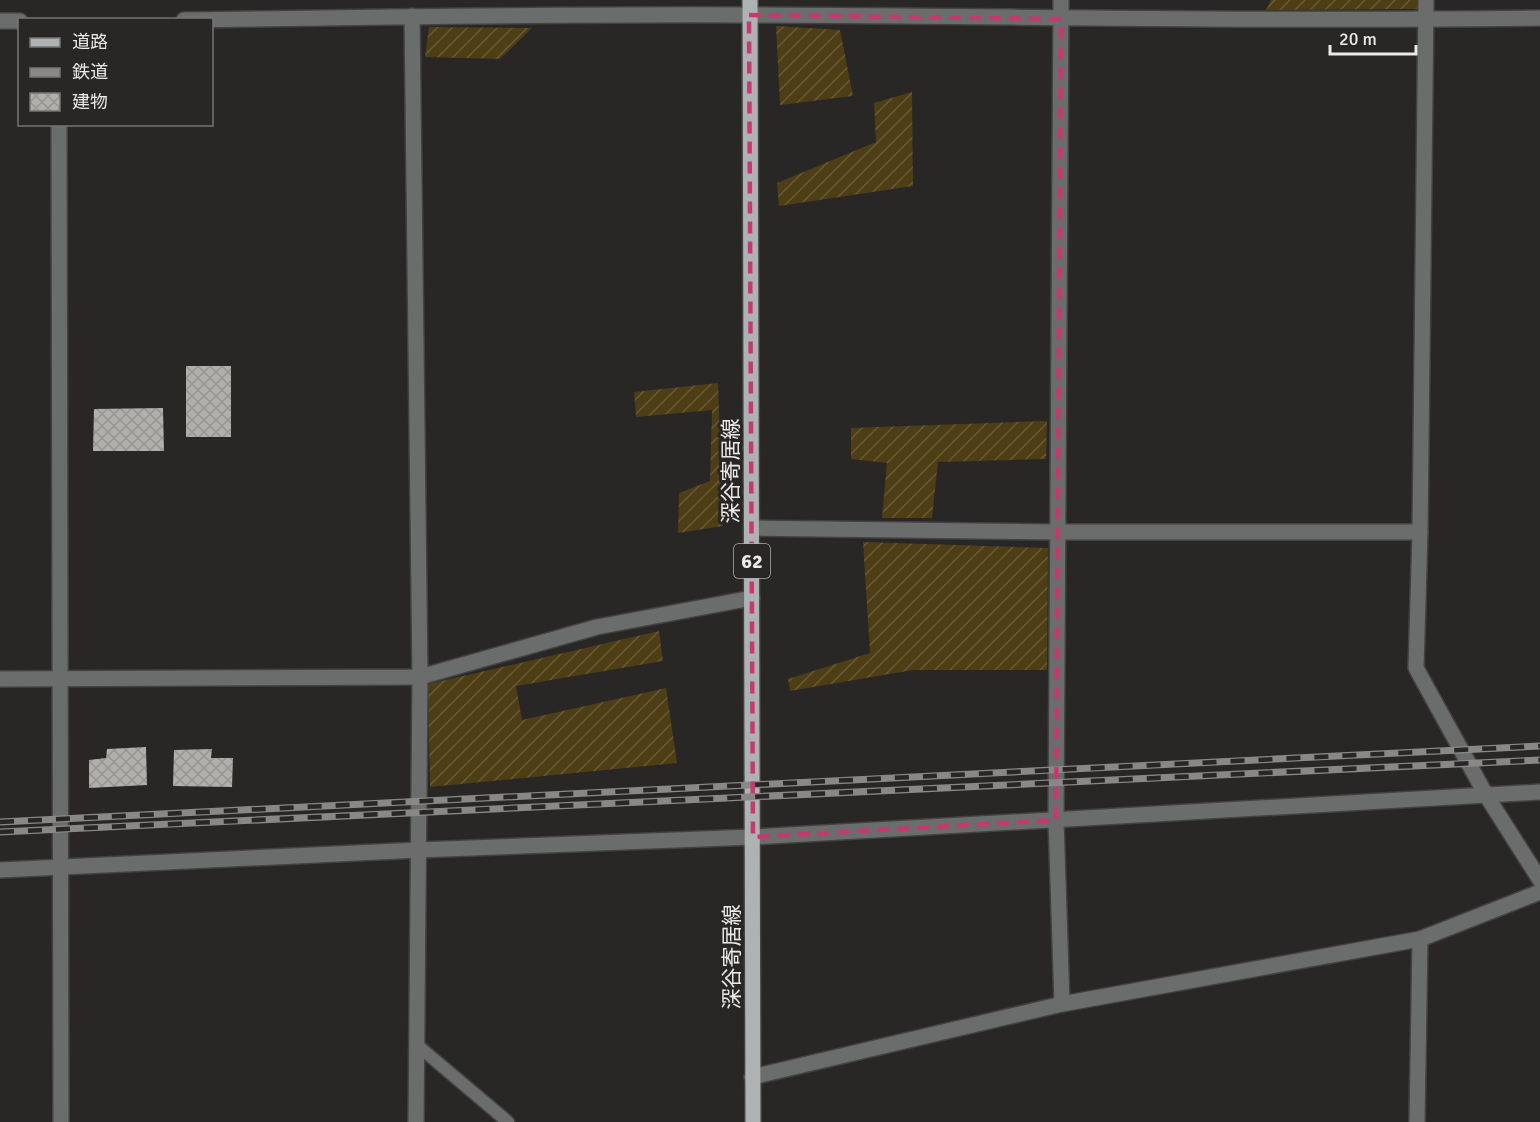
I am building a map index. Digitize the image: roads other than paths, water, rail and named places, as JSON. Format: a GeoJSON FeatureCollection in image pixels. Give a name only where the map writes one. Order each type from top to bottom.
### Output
{"type":"FeatureCollection","features":[{"type":"Feature","properties":{"kind":"main road","name":"深谷寄居線"},"geometry":{"type":"LineString","coordinates":[[750,7],[753,1122]]}},
{"type":"Feature","properties":{"kind":"street"},"geometry":{"type":"LineString","coordinates":[[1061,0],[1056,820],[1062,1004]]}},
{"type":"Feature","properties":{"kind":"street"},"geometry":{"type":"LineString","coordinates":[[1425,0],[1420,531],[1416,668],[1486,795],[1540,880]]}},
{"type":"Feature","properties":{"kind":"street"},"geometry":{"type":"LineString","coordinates":[[213,19],[750,7],[1061,19],[1540,18]]}},
{"type":"Feature","properties":{"kind":"street"},"geometry":{"type":"LineString","coordinates":[[412,16],[420,677],[416,1122]]}},
{"type":"Feature","properties":{"kind":"street"},"geometry":{"type":"LineString","coordinates":[[0,21],[18,21]]}},
{"type":"Feature","properties":{"kind":"street"},"geometry":{"type":"LineString","coordinates":[[59,126],[61,1122]]}},
{"type":"Feature","properties":{"kind":"street"},"geometry":{"type":"LineString","coordinates":[[752,528],[1058,532],[1420,531]]}},
{"type":"Feature","properties":{"kind":"street"},"geometry":{"type":"LineString","coordinates":[[0,679],[420,677],[597,627],[752,597]]}},
{"type":"Feature","properties":{"kind":"street"},"geometry":{"type":"LineString","coordinates":[[0,870],[753,837],[1540,792]]}},
{"type":"Feature","properties":{"kind":"street"},"geometry":{"type":"LineString","coordinates":[[752,1077],[1062,1004],[1420,939],[1540,892]]}},
{"type":"Feature","properties":{"kind":"street"},"geometry":{"type":"LineString","coordinates":[[1417,1122],[1420,939]]}},
{"type":"Feature","properties":{"kind":"lane"},"geometry":{"type":"LineString","coordinates":[[417,1045],[508,1122]]}},
{"type":"Feature","properties":{"kind":"railway"},"geometry":{"type":"LineString","coordinates":[[0,822],[1540,746]]}},
{"type":"Feature","properties":{"kind":"railway"},"geometry":{"type":"LineString","coordinates":[[0,832],[1540,760]]}}]}
